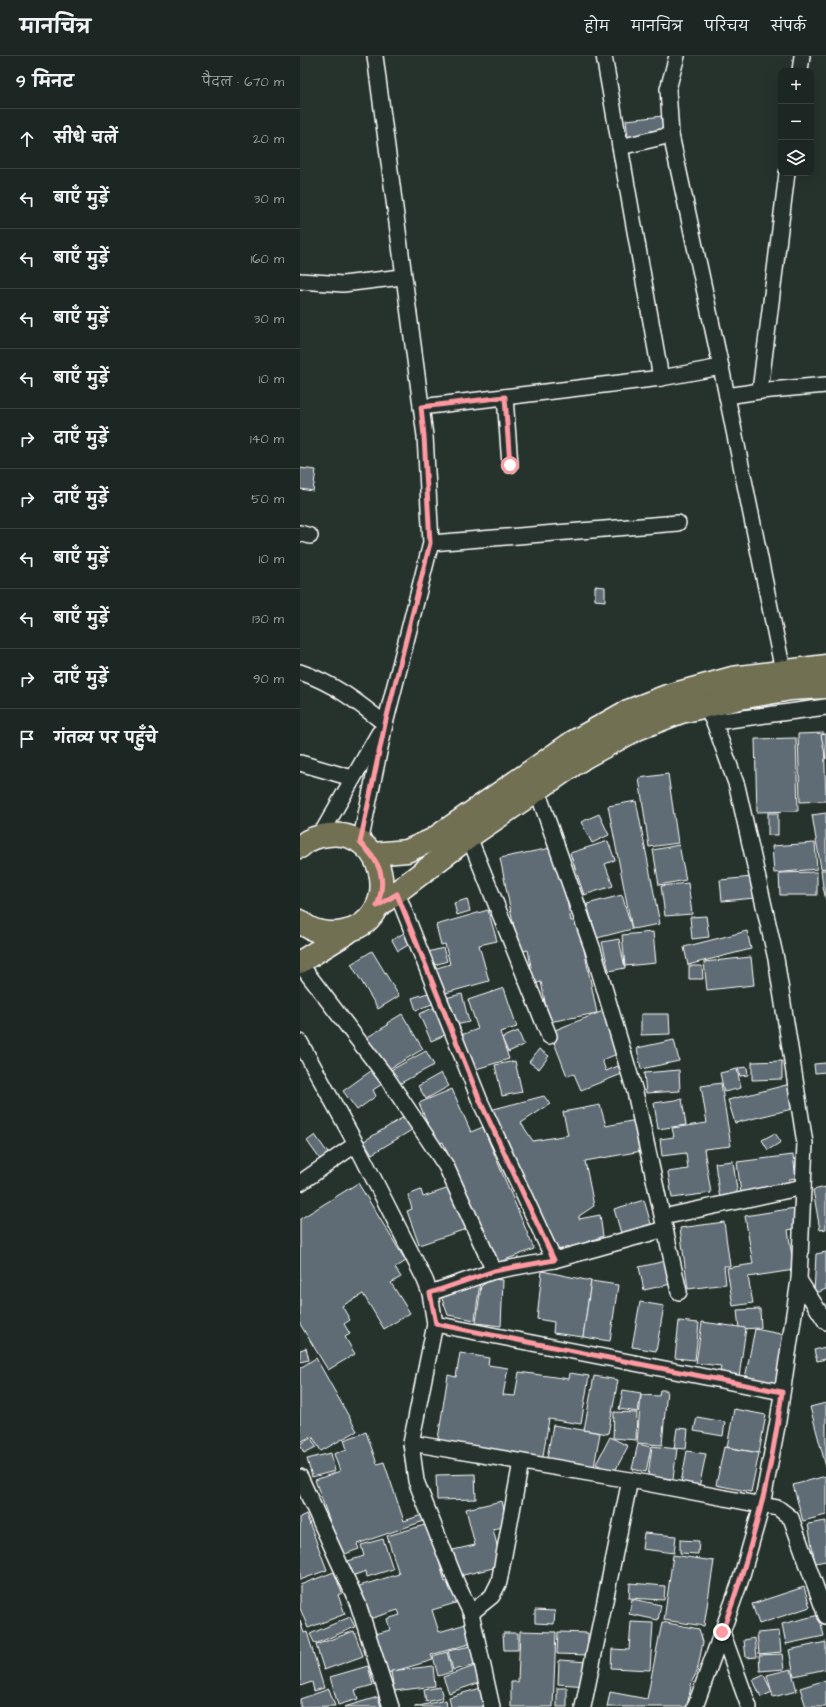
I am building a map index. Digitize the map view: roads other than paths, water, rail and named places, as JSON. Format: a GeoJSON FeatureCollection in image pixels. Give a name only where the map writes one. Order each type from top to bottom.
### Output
{"type":"FeatureCollection","features":[{"type":"Feature","properties":{"kind":"main road"},"geometry":{"type":"LineString","coordinates":[[366,848],[408,851],[432,840],[580,738],[628,711],[732,678],[783,670],[826,666]]}},
{"type":"Feature","properties":{"kind":"main road"},"geometry":{"type":"LineString","coordinates":[[377,906],[397,894],[469,837],[585,757],[637,729],[681,712],[710,715],[740,698],[791,689],[826,687]]}},
{"type":"Feature","properties":{"kind":"main road"},"geometry":{"type":"LineString","coordinates":[[300,847],[304,843],[320,836],[334,834],[348,837],[366,848],[379,866],[382,880],[382,894],[377,906],[363,923],[300,963]]}},
{"type":"Feature","properties":{"kind":"main road"},"geometry":{"type":"LineString","coordinates":[[300,921],[319,932],[334,934],[350,931],[363,923]]}},
{"type":"Feature","properties":{"kind":"street"},"geometry":{"type":"LineString","coordinates":[[366,848],[385,724],[430,543],[421,407],[410,320],[402,277],[375,56]]}},
{"type":"Feature","properties":{"kind":"street"},"geometry":{"type":"LineString","coordinates":[[604,56],[661,378]]}},
{"type":"Feature","properties":{"kind":"street"},"geometry":{"type":"LineString","coordinates":[[678,56],[668,89],[670,135],[721,367],[783,670]]}},
{"type":"Feature","properties":{"kind":"street"},"geometry":{"type":"LineString","coordinates":[[800,68],[802,56]]}},
{"type":"Feature","properties":{"kind":"street"},"geometry":{"type":"LineString","coordinates":[[620,147],[670,135]]}},
{"type":"Feature","properties":{"kind":"street"},"geometry":{"type":"LineString","coordinates":[[760,391],[787,176]]}},
{"type":"Feature","properties":{"kind":"street"},"geometry":{"type":"LineString","coordinates":[[300,281],[343,284],[402,277]]}},
{"type":"Feature","properties":{"kind":"street"},"geometry":{"type":"LineString","coordinates":[[421,407],[661,378],[721,367]]}},
{"type":"Feature","properties":{"kind":"street"},"geometry":{"type":"LineString","coordinates":[[727,396],[760,391],[826,385]]}},
{"type":"Feature","properties":{"kind":"street"},"geometry":{"type":"LineString","coordinates":[[505,397],[510,465]]}},
{"type":"Feature","properties":{"kind":"street"},"geometry":{"type":"LineString","coordinates":[[430,543],[678,523]]}},
{"type":"Feature","properties":{"kind":"street"},"geometry":{"type":"LineString","coordinates":[[300,672],[315,677],[340,689],[385,724]]}},
{"type":"Feature","properties":{"kind":"street"},"geometry":{"type":"LineString","coordinates":[[694,689],[710,715],[737,786],[776,959],[805,1143],[799,1280],[778,1421],[762,1505],[740,1582],[695,1707]]}},
{"type":"Feature","properties":{"kind":"street"},"geometry":{"type":"LineString","coordinates":[[710,715],[826,707]]}},
{"type":"Feature","properties":{"kind":"street"},"geometry":{"type":"LineString","coordinates":[[320,836],[352,778],[385,724]]}},
{"type":"Feature","properties":{"kind":"street"},"geometry":{"type":"LineString","coordinates":[[300,763],[352,778]]}},
{"type":"Feature","properties":{"kind":"street"},"geometry":{"type":"LineString","coordinates":[[537,790],[593,950],[635,1092],[679,1292]]}},
{"type":"Feature","properties":{"kind":"street"},"geometry":{"type":"LineString","coordinates":[[469,837],[549,1036]]}},
{"type":"Feature","properties":{"kind":"street"},"geometry":{"type":"LineString","coordinates":[[397,894],[480,1101],[554,1260]]}},
{"type":"Feature","properties":{"kind":"street"},"geometry":{"type":"LineString","coordinates":[[300,963],[387,1078],[446,1166],[494,1271]]}},
{"type":"Feature","properties":{"kind":"street"},"geometry":{"type":"LineString","coordinates":[[300,1042],[356,1144],[430,1293],[436,1324],[411,1443],[416,1482],[456,1584],[471,1613],[492,1707]]}},
{"type":"Feature","properties":{"kind":"street"},"geometry":{"type":"LineString","coordinates":[[300,1183],[356,1144]]}},
{"type":"Feature","properties":{"kind":"street"},"geometry":{"type":"LineString","coordinates":[[430,1293],[494,1271],[554,1260],[664,1223],[803,1187]]}},
{"type":"Feature","properties":{"kind":"street"},"geometry":{"type":"LineString","coordinates":[[799,1280],[826,1322]]}},
{"type":"Feature","properties":{"kind":"street"},"geometry":{"type":"LineString","coordinates":[[436,1324],[782,1392]]}},
{"type":"Feature","properties":{"kind":"street"},"geometry":{"type":"LineString","coordinates":[[411,1443],[630,1480],[778,1508],[791,1518],[826,1616]]}},
{"type":"Feature","properties":{"kind":"street"},"geometry":{"type":"LineString","coordinates":[[471,1613],[492,1596],[499,1582],[521,1462]]}},
{"type":"Feature","properties":{"kind":"street"},"geometry":{"type":"LineString","coordinates":[[300,1477],[358,1604],[391,1707]]}},
{"type":"Feature","properties":{"kind":"street"},"geometry":{"type":"LineString","coordinates":[[583,1707],[630,1480]]}},
{"type":"Feature","properties":{"kind":"street"},"geometry":{"type":"LineString","coordinates":[[722,1632],[749,1707]]}}]}
